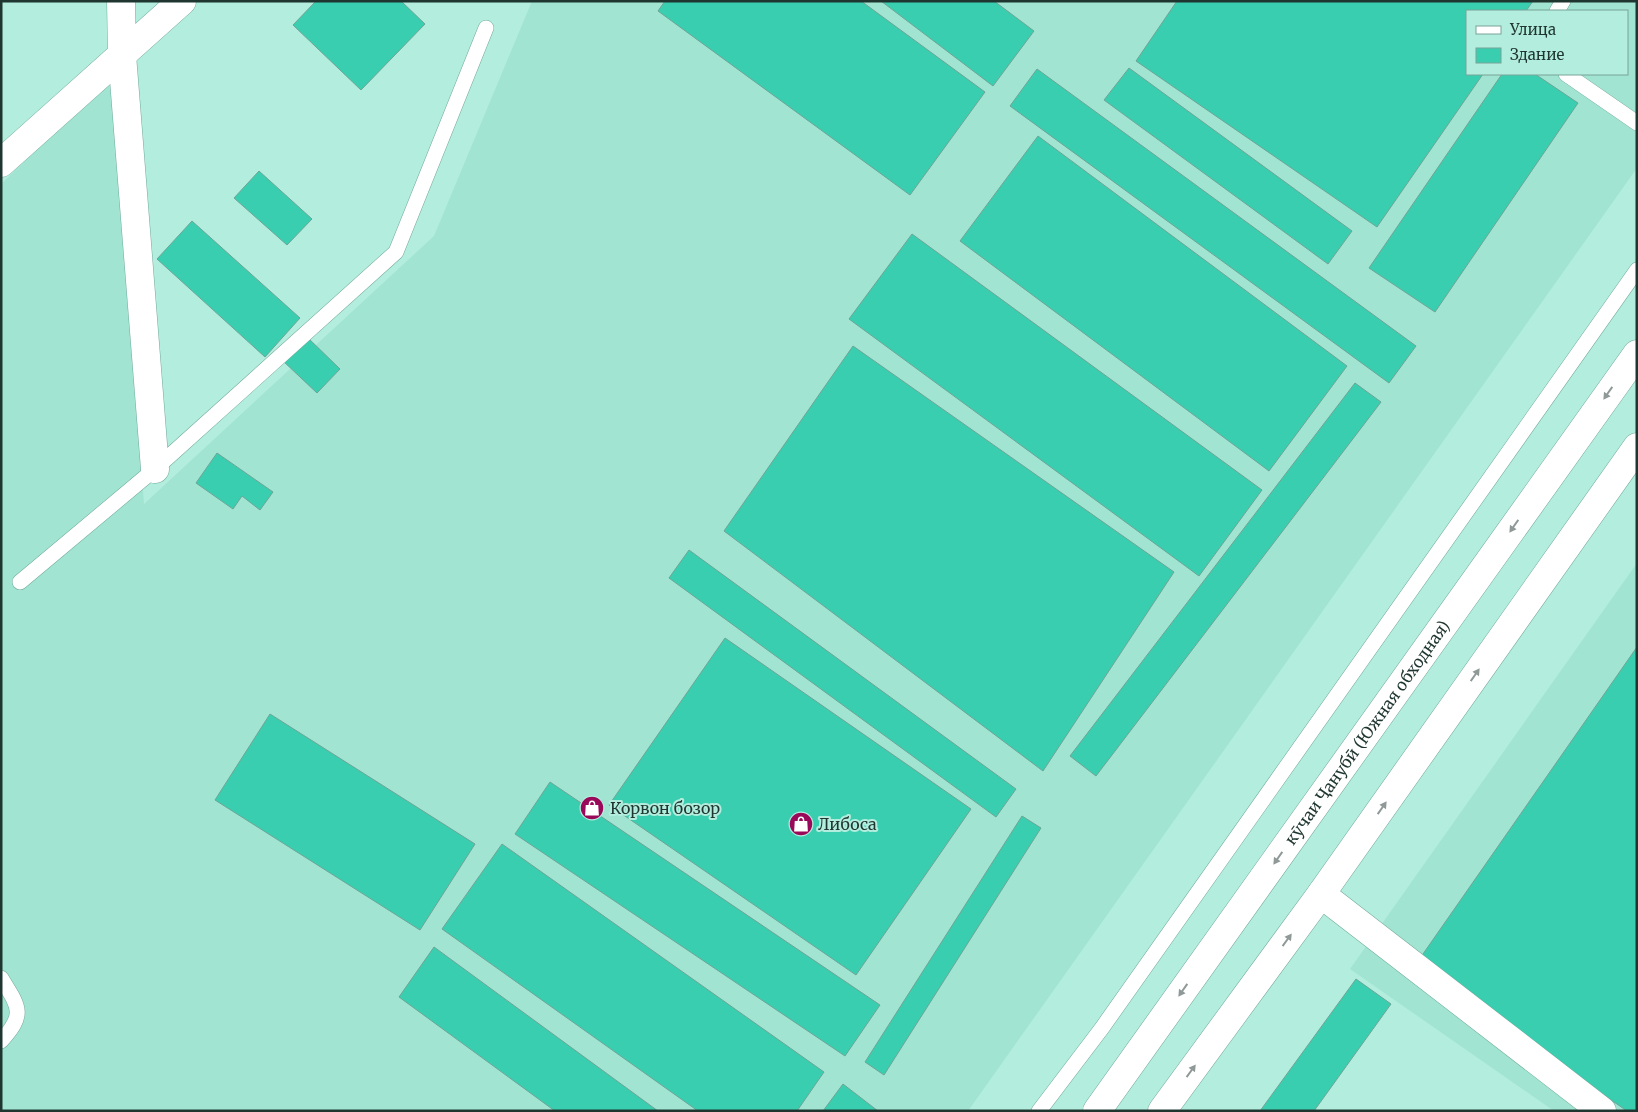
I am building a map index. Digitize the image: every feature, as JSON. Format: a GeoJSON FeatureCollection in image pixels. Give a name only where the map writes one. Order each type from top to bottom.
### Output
{"type":"FeatureCollection","features":[{"type":"Feature","properties":{"kind":"main road"},"geometry":{"type":"LineString","coordinates":[[121,1],[122,55],[154,469]]}},
{"type":"Feature","properties":{"kind":"main road"},"geometry":{"type":"LineString","coordinates":[[1,163],[182,1]]}},
{"type":"Feature","properties":{"kind":"main road","name":"кӯчаи Ҷанубӣ (Южная обходная)"},"geometry":{"type":"LineString","coordinates":[[1097,1111],[1637,354]]}},
{"type":"Feature","properties":{"kind":"main road"},"geometry":{"type":"LineString","coordinates":[[1162,1111],[1321,894],[1637,447]]}},
{"type":"Feature","properties":{"kind":"main road"},"geometry":{"type":"LineString","coordinates":[[1321,894],[1602,1111]]}},
{"type":"Feature","properties":{"kind":"lane"},"geometry":{"type":"LineString","coordinates":[[20,582],[154,469],[396,252],[486,28]]}},
{"type":"Feature","properties":{"kind":"lane"},"geometry":{"type":"LineString","coordinates":[[1567,75],[1637,123]]}},
{"type":"Feature","properties":{"kind":"lane"},"geometry":{"type":"LineString","coordinates":[[1039,1111],[1102,1028],[1637,270]]}},
{"type":"Feature","properties":{"kind":"lane"},"geometry":{"type":"LineString","coordinates":[[1,978],[17,1004],[18,1017],[13,1028],[1,1041]]}},
{"type":"Feature","properties":{"kind":"shaded area","name":"Корвон бозор"},"geometry":{"type":"Polygon","coordinates":[[[532,1],[1637,1],[1637,168],[968,1111],[1,1111],[1,184],[112,79],[144,504],[434,236],[532,1]]]}},
{"type":"Feature","properties":{"kind":"shaded area"},"geometry":{"type":"Polygon","coordinates":[[[1637,563],[1637,1111],[1554,1111],[1350,969],[1637,563]]]}},
{"type":"Feature","properties":{"kind":"building"},"geometry":{"type":"Polygon","coordinates":[[[316,1],[401,1],[425,24],[361,90],[293,25],[316,1]]]}},
{"type":"Feature","properties":{"kind":"building"},"geometry":{"type":"Polygon","coordinates":[[[665,1],[861,1],[985,92],[910,195],[658,11],[665,1]]]}},
{"type":"Feature","properties":{"kind":"building"},"geometry":{"type":"Polygon","coordinates":[[[881,1],[994,1],[1034,31],[993,86],[881,1]]]}},
{"type":"Feature","properties":{"kind":"building"},"geometry":{"type":"Polygon","coordinates":[[[1177,1],[1533,1],[1527,10],[1466,10],[1466,75],[1482,75],[1377,227],[1136,61],[1177,1]]]}},
{"type":"Feature","properties":{"kind":"building"},"geometry":{"type":"Polygon","coordinates":[[[1129,68],[1352,231],[1328,264],[1104,100],[1129,68]]]}},
{"type":"Feature","properties":{"kind":"building"},"geometry":{"type":"Polygon","coordinates":[[[1037,69],[1416,346],[1389,383],[1010,106],[1037,69]]]}},
{"type":"Feature","properties":{"kind":"building"},"geometry":{"type":"Polygon","coordinates":[[[1501,75],[1536,75],[1578,103],[1435,312],[1369,268],[1501,75]]]}},
{"type":"Feature","properties":{"kind":"building"},"geometry":{"type":"Polygon","coordinates":[[[1038,136],[1347,366],[1269,471],[960,241],[1038,136]]]}},
{"type":"Feature","properties":{"kind":"building"},"geometry":{"type":"Polygon","coordinates":[[[259,171],[312,219],[287,245],[234,198],[259,171]]]}},
{"type":"Feature","properties":{"kind":"building"},"geometry":{"type":"Polygon","coordinates":[[[192,221],[300,318],[265,357],[157,259],[192,221]]]}},
{"type":"Feature","properties":{"kind":"building"},"geometry":{"type":"Polygon","coordinates":[[[912,234],[1262,490],[1199,576],[849,319],[912,234]]]}},
{"type":"Feature","properties":{"kind":"building"},"geometry":{"type":"Polygon","coordinates":[[[306,336],[340,369],[317,393],[282,360],[306,336]]]}},
{"type":"Feature","properties":{"kind":"building"},"geometry":{"type":"Polygon","coordinates":[[[853,346],[1174,572],[1043,771],[724,531],[853,346]]]}},
{"type":"Feature","properties":{"kind":"building"},"geometry":{"type":"Polygon","coordinates":[[[1355,383],[1381,402],[1096,776],[1070,756],[1355,383]]]}},
{"type":"Feature","properties":{"kind":"building"},"geometry":{"type":"Polygon","coordinates":[[[217,453],[273,492],[260,510],[242,496],[233,509],[196,483],[217,453]]]}},
{"type":"Feature","properties":{"kind":"building"},"geometry":{"type":"Polygon","coordinates":[[[689,550],[1016,789],[996,817],[669,578],[689,550]]]}},
{"type":"Feature","properties":{"kind":"building"},"geometry":{"type":"Polygon","coordinates":[[[725,638],[971,809],[856,975],[609,805],[725,638]]]}},
{"type":"Feature","properties":{"kind":"building"},"geometry":{"type":"Polygon","coordinates":[[[1637,647],[1637,1111],[1627,1111],[1416,964],[1637,647]]]}},
{"type":"Feature","properties":{"kind":"building"},"geometry":{"type":"Polygon","coordinates":[[[270,714],[475,844],[420,930],[215,800],[270,714]]]}},
{"type":"Feature","properties":{"kind":"building"},"geometry":{"type":"Polygon","coordinates":[[[550,782],[880,1005],[845,1056],[515,834],[550,782]]]}},
{"type":"Feature","properties":{"kind":"building"},"geometry":{"type":"Polygon","coordinates":[[[1022,816],[1041,828],[884,1075],[865,1062],[1022,816]]]}},
{"type":"Feature","properties":{"kind":"building"},"geometry":{"type":"Polygon","coordinates":[[[502,844],[824,1072],[797,1111],[698,1111],[442,929],[502,844]]]}},
{"type":"Feature","properties":{"kind":"building"},"geometry":{"type":"Polygon","coordinates":[[[434,947],[658,1111],[555,1111],[399,997],[434,947]]]}},
{"type":"Feature","properties":{"kind":"building"},"geometry":{"type":"Polygon","coordinates":[[[1356,979],[1391,1004],[1314,1111],[1260,1111],[1356,979]]]}},
{"type":"Feature","properties":{"kind":"building"},"geometry":{"type":"Polygon","coordinates":[[[843,1084],[878,1111],[823,1111],[843,1084]]]}},
{"type":"Feature","properties":{"kind":"place","name":"Корвон бозор"},"geometry":{"type":"Point","coordinates":[592,808]}},
{"type":"Feature","properties":{"kind":"place","name":"Либоса"},"geometry":{"type":"Point","coordinates":[801,824]}}]}
